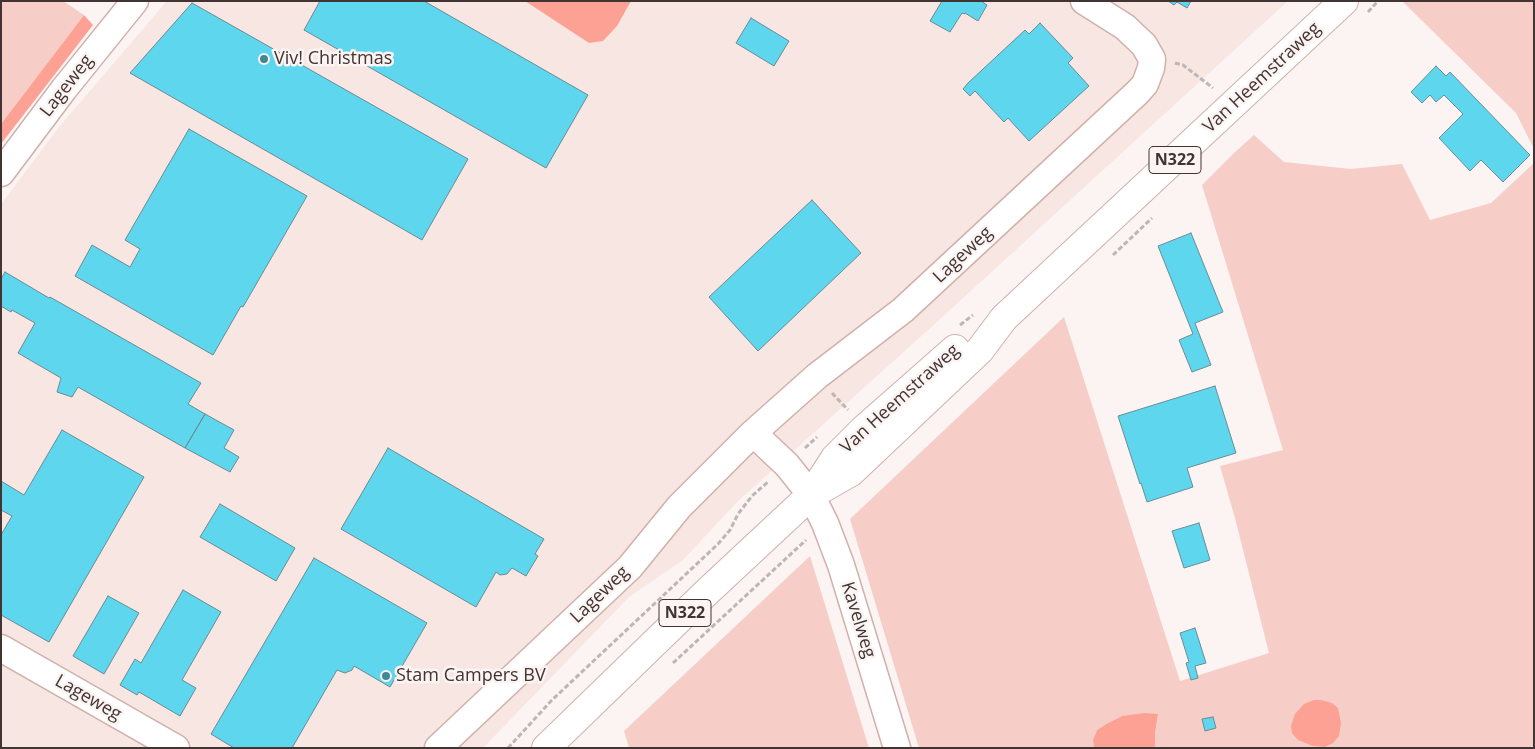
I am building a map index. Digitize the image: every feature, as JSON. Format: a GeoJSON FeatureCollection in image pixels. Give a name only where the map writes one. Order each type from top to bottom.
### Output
{"type":"FeatureCollection","features":[{"type":"Feature","properties":{"kind":"main road","name":"Van Heemstraweg"},"geometry":{"type":"LineString","coordinates":[[546,748],[708,591],[811,495],[835,458],[864,428],[969,337],[1004,318],[1344,1]]}},
{"type":"Feature","properties":{"kind":"street","name":"Lageweg"},"geometry":{"type":"LineString","coordinates":[[1,173],[64,89],[135,1]]}},
{"type":"Feature","properties":{"kind":"street"},"geometry":{"type":"LineString","coordinates":[[1084,1],[1130,32],[1144,45],[1152,59]]}},
{"type":"Feature","properties":{"kind":"street","name":"Lageweg"},"geometry":{"type":"LineString","coordinates":[[438,748],[630,567],[679,507],[753,433],[817,376],[903,310],[1138,92],[1148,77],[1152,59]]}},
{"type":"Feature","properties":{"kind":"street"},"geometry":{"type":"LineString","coordinates":[[753,433],[786,465],[811,495]]}},
{"type":"Feature","properties":{"kind":"street","name":"Kavelweg"},"geometry":{"type":"LineString","coordinates":[[811,495],[841,565],[897,748]]}},
{"type":"Feature","properties":{"kind":"street","name":"Lageweg"},"geometry":{"type":"LineString","coordinates":[[1,648],[176,748]]}},
{"type":"Feature","properties":{"kind":"path"},"geometry":{"type":"LineString","coordinates":[[1152,59],[1184,65],[1217,92]]}},
{"type":"Feature","properties":{"kind":"shaded area"},"geometry":{"type":"Polygon","coordinates":[[[1,1],[63,1],[84,15],[1,124],[1,1]]]}},
{"type":"Feature","properties":{"kind":"shaded area"},"geometry":{"type":"Polygon","coordinates":[[[167,1],[1288,1],[738,501],[683,560],[629,597],[483,748],[1,748],[1,204],[59,127],[167,1]]]}},
{"type":"Feature","properties":{"kind":"shaded area"},"geometry":{"type":"Polygon","coordinates":[[[525,1],[631,1],[617,26],[603,41],[589,43],[525,1]]]}},
{"type":"Feature","properties":{"kind":"shaded area"},"geometry":{"type":"Polygon","coordinates":[[[1402,1],[1534,1],[1534,149],[1516,113],[1402,1]]]}},
{"type":"Feature","properties":{"kind":"shaded area"},"geometry":{"type":"Polygon","coordinates":[[[84,15],[93,25],[1,144],[1,124],[84,15]]]}},
{"type":"Feature","properties":{"kind":"shaded area"},"geometry":{"type":"Polygon","coordinates":[[[1254,135],[1284,162],[1351,169],[1402,164],[1430,220],[1491,203],[1534,163],[1534,748],[1155,748],[1158,715],[1122,716],[1106,724],[1097,730],[1093,740],[1094,748],[919,748],[850,519],[1064,317],[1180,681],[1269,653],[1220,466],[1283,450],[1202,185],[1254,135]]]}},
{"type":"Feature","properties":{"kind":"shaded area"},"geometry":{"type":"Polygon","coordinates":[[[810,556],[869,748],[629,748],[624,731],[810,556]]]}},
{"type":"Feature","properties":{"kind":"shaded area"},"geometry":{"type":"Polygon","coordinates":[[[1314,700],[1332,703],[1338,708],[1341,723],[1339,736],[1333,743],[1325,747],[1313,746],[1298,740],[1292,733],[1291,726],[1295,714],[1304,704],[1314,700]]]}},
{"type":"Feature","properties":{"kind":"shaded area"},"geometry":{"type":"Polygon","coordinates":[[[1145,713],[1158,714],[1155,748],[1094,748],[1093,740],[1097,730],[1122,716],[1145,713]]]}},
{"type":"Feature","properties":{"kind":"building"},"geometry":{"type":"Polygon","coordinates":[[[320,1],[424,1],[588,95],[546,168],[304,30],[320,1]]]}},
{"type":"Feature","properties":{"kind":"building"},"geometry":{"type":"Polygon","coordinates":[[[942,1],[981,1],[987,5],[978,21],[962,13],[950,32],[930,21],[942,1]]]}},
{"type":"Feature","properties":{"kind":"building"},"geometry":{"type":"Polygon","coordinates":[[[1168,1],[1191,1],[1187,8],[1177,2],[1174,5],[1168,1]]]}},
{"type":"Feature","properties":{"kind":"building"},"geometry":{"type":"Polygon","coordinates":[[[192,3],[468,159],[422,240],[130,73],[192,3]]]}},
{"type":"Feature","properties":{"kind":"building"},"geometry":{"type":"Polygon","coordinates":[[[751,18],[789,41],[774,66],[736,43],[751,18]]]}},
{"type":"Feature","properties":{"kind":"building"},"geometry":{"type":"Polygon","coordinates":[[[1040,23],[1073,58],[1068,63],[1089,86],[1029,141],[1008,118],[1004,122],[975,91],[970,96],[963,89],[1025,30],[1029,34],[1040,23]]]}},
{"type":"Feature","properties":{"kind":"building"},"geometry":{"type":"Polygon","coordinates":[[[1436,66],[1446,76],[1450,72],[1530,155],[1503,182],[1481,160],[1470,171],[1439,138],[1463,114],[1444,95],[1436,102],[1430,95],[1422,103],[1411,92],[1436,66]]]}},
{"type":"Feature","properties":{"kind":"building"},"geometry":{"type":"Polygon","coordinates":[[[189,129],[307,196],[213,355],[75,276],[92,245],[130,267],[140,249],[125,240],[189,129]]]}},
{"type":"Feature","properties":{"kind":"building"},"geometry":{"type":"Polygon","coordinates":[[[812,200],[861,253],[758,351],[709,297],[812,200]]]}},
{"type":"Feature","properties":{"kind":"building"},"geometry":{"type":"Polygon","coordinates":[[[1191,233],[1223,312],[1195,323],[1211,365],[1192,372],[1179,340],[1193,334],[1158,246],[1191,233]]]}},
{"type":"Feature","properties":{"kind":"building"},"geometry":{"type":"Polygon","coordinates":[[[5,272],[201,383],[188,404],[205,414],[185,448],[78,387],[72,397],[57,392],[61,378],[18,353],[35,323],[1,306],[1,279],[5,272]]]}},
{"type":"Feature","properties":{"kind":"building"},"geometry":{"type":"Polygon","coordinates":[[[1215,386],[1236,453],[1187,468],[1193,487],[1147,502],[1118,416],[1215,386]]]}},
{"type":"Feature","properties":{"kind":"building"},"geometry":{"type":"Polygon","coordinates":[[[205,414],[234,430],[224,448],[239,457],[230,472],[185,448],[205,414]]]}},
{"type":"Feature","properties":{"kind":"building"},"geometry":{"type":"Polygon","coordinates":[[[62,430],[144,477],[49,642],[1,615],[1,535],[12,516],[1,510],[1,481],[24,495],[62,430]]]}},
{"type":"Feature","properties":{"kind":"building"},"geometry":{"type":"Polygon","coordinates":[[[388,448],[544,539],[535,554],[538,556],[526,576],[512,568],[507,574],[500,575],[496,572],[476,607],[341,529],[388,448]]]}},
{"type":"Feature","properties":{"kind":"building"},"geometry":{"type":"Polygon","coordinates":[[[220,504],[295,548],[276,581],[200,537],[220,504]]]}},
{"type":"Feature","properties":{"kind":"building"},"geometry":{"type":"Polygon","coordinates":[[[1199,523],[1210,560],[1184,568],[1172,531],[1199,523]]]}},
{"type":"Feature","properties":{"kind":"building"},"geometry":{"type":"Polygon","coordinates":[[[314,558],[427,623],[390,687],[354,666],[352,670],[345,673],[337,670],[292,748],[234,748],[211,734],[314,558]]]}},
{"type":"Feature","properties":{"kind":"building"},"geometry":{"type":"Polygon","coordinates":[[[183,590],[221,612],[182,680],[196,688],[180,716],[139,692],[137,695],[120,685],[135,659],[141,663],[183,590]]]}},
{"type":"Feature","properties":{"kind":"building"},"geometry":{"type":"Polygon","coordinates":[[[108,596],[139,613],[104,674],[73,656],[108,596]]]}},
{"type":"Feature","properties":{"kind":"building"},"geometry":{"type":"Polygon","coordinates":[[[1195,628],[1206,663],[1195,666],[1198,678],[1191,680],[1186,663],[1189,662],[1180,633],[1195,628]]]}},
{"type":"Feature","properties":{"kind":"building"},"geometry":{"type":"Polygon","coordinates":[[[1213,717],[1216,728],[1205,731],[1202,719],[1213,717]]]}},
{"type":"Feature","properties":{"kind":"place","name":"Viv! Christmas"},"geometry":{"type":"Point","coordinates":[264,59]}},
{"type":"Feature","properties":{"kind":"place","name":"Stam Campers BV"},"geometry":{"type":"Point","coordinates":[386,676]}}]}
